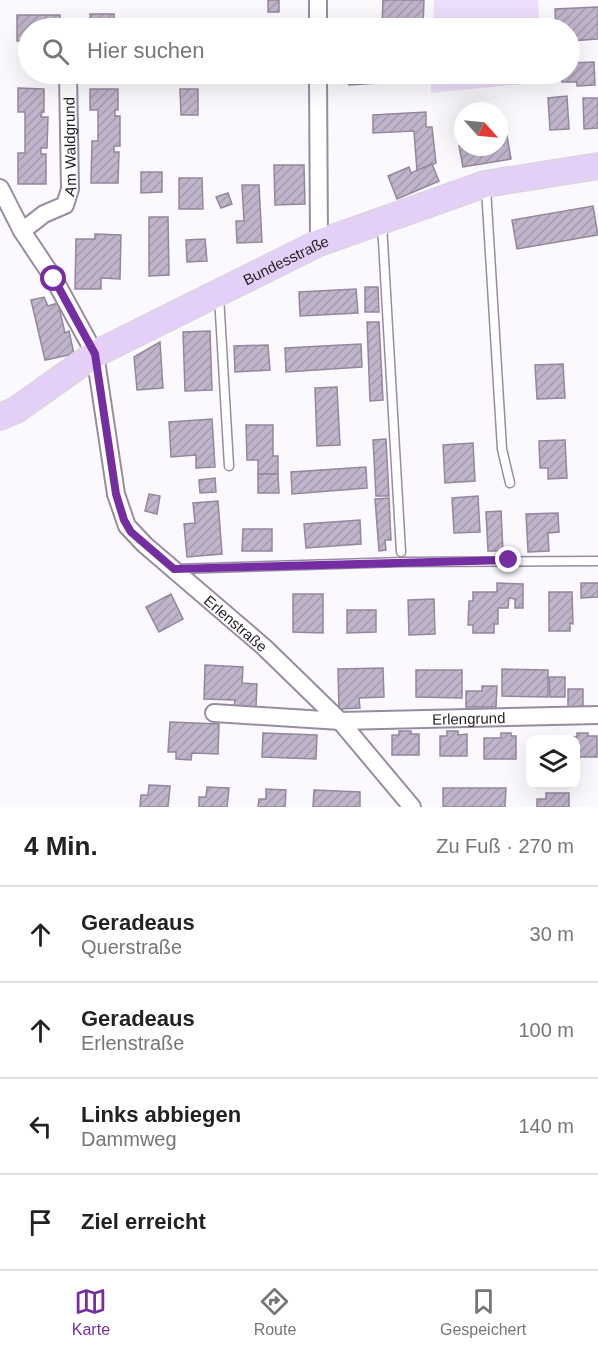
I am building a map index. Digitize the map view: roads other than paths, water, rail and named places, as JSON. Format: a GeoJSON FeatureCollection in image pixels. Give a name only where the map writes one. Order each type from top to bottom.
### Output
{"type":"FeatureCollection","features":[{"type":"Feature","properties":{"kind":"main road","name":"Bundesstraße"},"geometry":{"type":"LineString","coordinates":[[0,417],[16,410],[95,354],[319,243],[485,184],[598,166]]}},
{"type":"Feature","properties":{"kind":"street"},"geometry":{"type":"LineString","coordinates":[[318,0],[318,18]]}},
{"type":"Feature","properties":{"kind":"street","name":"Am Waldgrund"},"geometry":{"type":"LineString","coordinates":[[22,231],[44,214],[65,205],[70,189],[68,84]]}},
{"type":"Feature","properties":{"kind":"street"},"geometry":{"type":"LineString","coordinates":[[318,84],[319,243]]}},
{"type":"Feature","properties":{"kind":"street"},"geometry":{"type":"LineString","coordinates":[[0,188],[22,231],[54,279],[95,354]]}},
{"type":"Feature","properties":{"kind":"street","name":"Erlenstraße"},"geometry":{"type":"LineString","coordinates":[[95,354],[118,507],[126,526],[264,647],[340,721],[412,807]]}},
{"type":"Feature","properties":{"kind":"street"},"geometry":{"type":"LineString","coordinates":[[214,713],[340,721]]}},
{"type":"Feature","properties":{"kind":"street","name":"Erlengrund"},"geometry":{"type":"LineString","coordinates":[[340,721],[598,715]]}},
{"type":"Feature","properties":{"kind":"lane"},"geometry":{"type":"LineString","coordinates":[[485,184],[502,449],[510,483]]}},
{"type":"Feature","properties":{"kind":"lane"},"geometry":{"type":"LineString","coordinates":[[382,221],[401,552]]}},
{"type":"Feature","properties":{"kind":"lane"},"geometry":{"type":"LineString","coordinates":[[218,293],[229,466]]}},
{"type":"Feature","properties":{"kind":"lane"},"geometry":{"type":"LineString","coordinates":[[174,569],[415,562],[598,561]]}}]}
